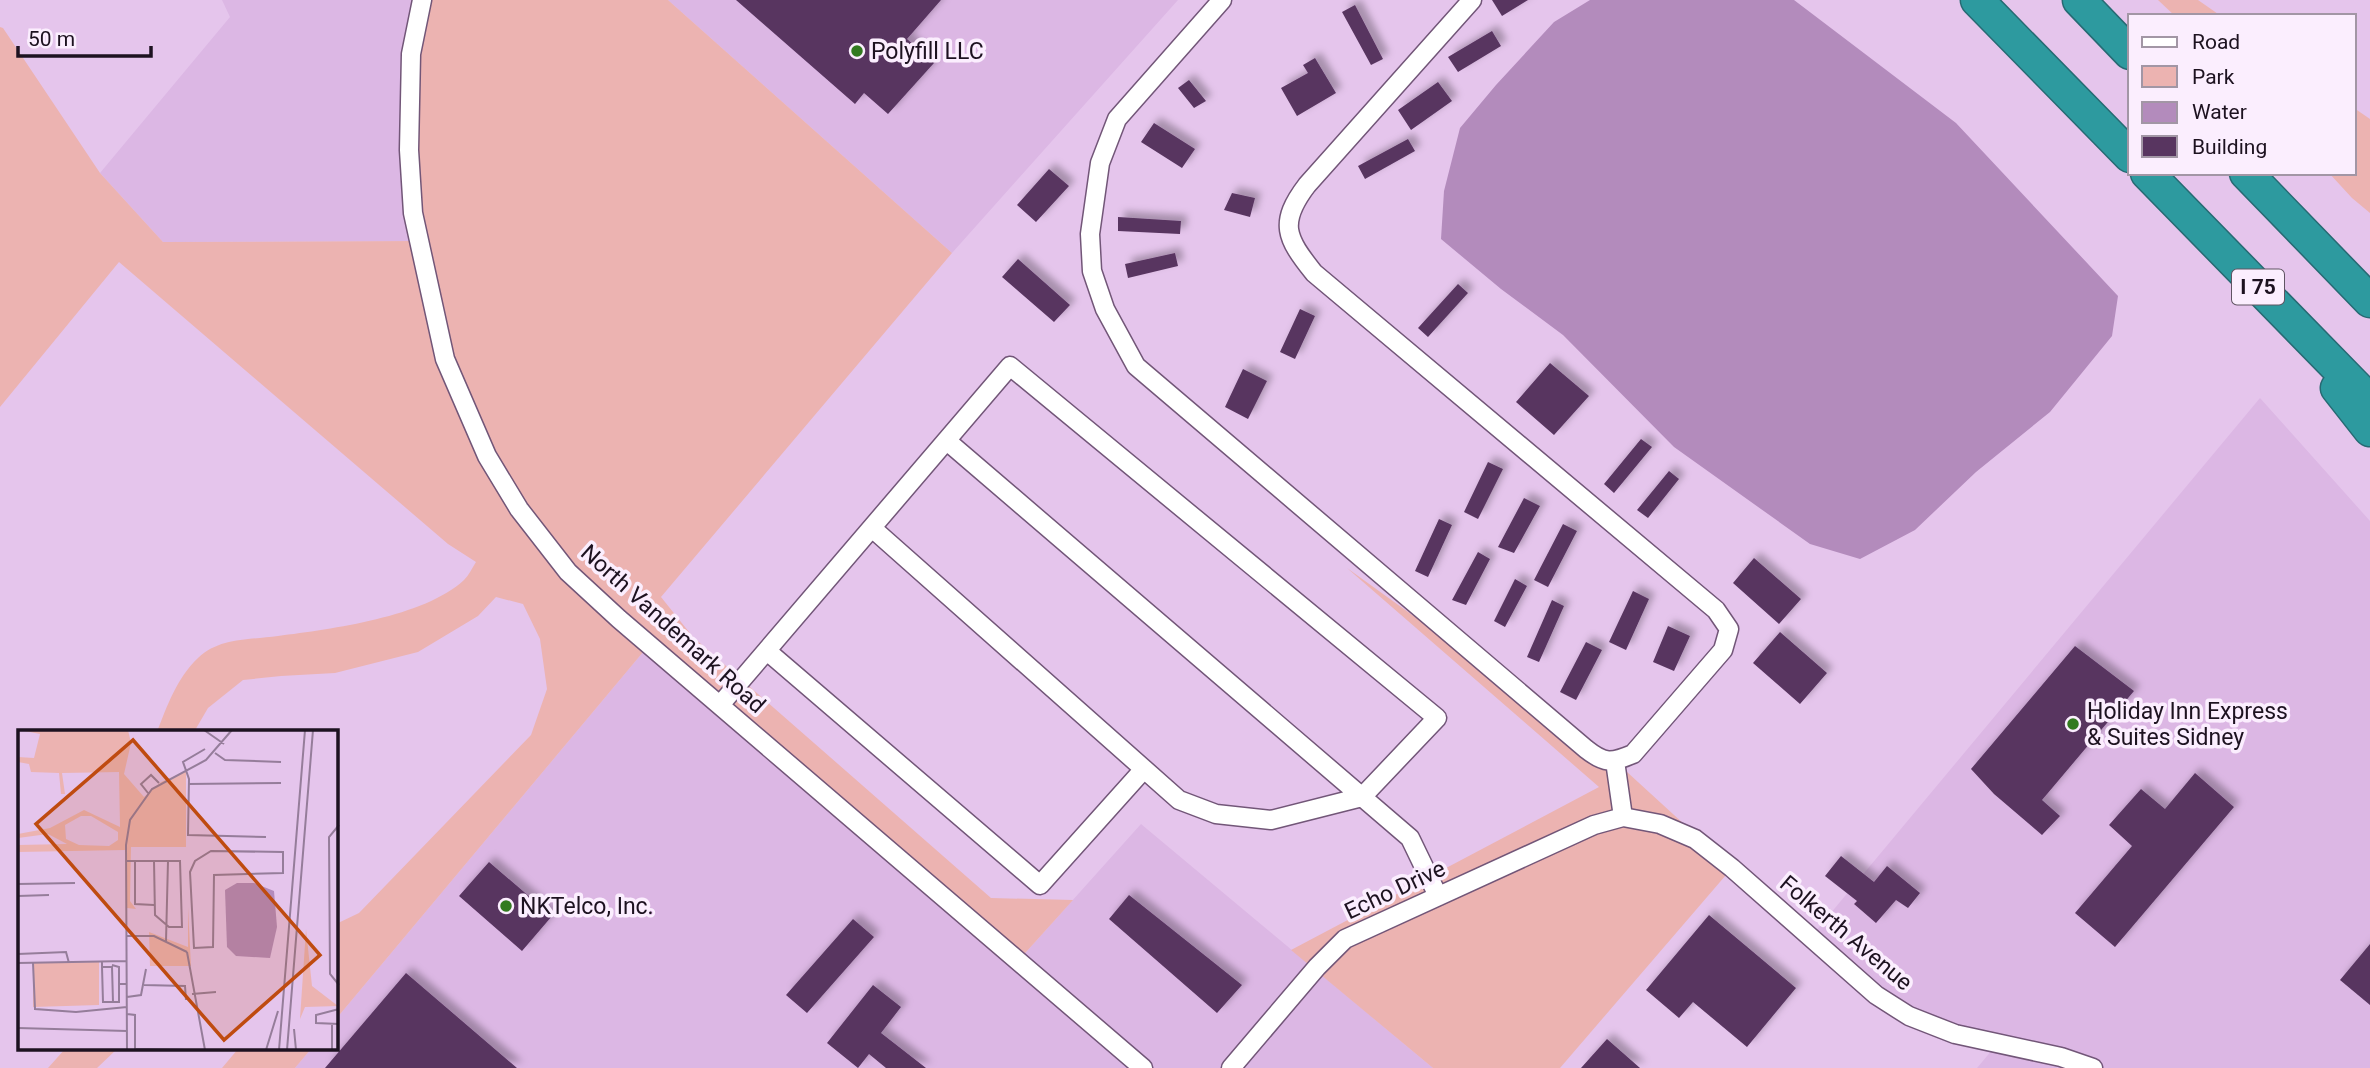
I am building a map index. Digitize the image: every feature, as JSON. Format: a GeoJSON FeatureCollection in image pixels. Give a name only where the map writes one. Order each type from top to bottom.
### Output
{"type":"FeatureCollection","features":[{"type":"Feature","properties":{"kind":"highway"},"geometry":{"type":"LineString","coordinates":[[1977,0],[2128,154]]}},
{"type":"Feature","properties":{"kind":"highway"},"geometry":{"type":"LineString","coordinates":[[2079,0],[2128,51]]}},
{"type":"Feature","properties":{"kind":"highway","name":"I 75"},"geometry":{"type":"LineString","coordinates":[[2149,175],[2370,401]]}},
{"type":"Feature","properties":{"kind":"highway"},"geometry":{"type":"LineString","coordinates":[[2248,175],[2369,300]]}},
{"type":"Feature","properties":{"kind":"highway"},"geometry":{"type":"LineString","coordinates":[[2254,283],[2370,430]]}},
{"type":"Feature","properties":{"kind":"street","name":"North Vandemark Road"},"geometry":{"type":"LineString","coordinates":[[422,0],[411,54],[409,150],[412,213],[445,359],[488,456],[519,509],[568,572],[1143,1068]]}},
{"type":"Feature","properties":{"kind":"street"},"geometry":{"type":"LineString","coordinates":[[1222,0],[1144,85],[1117,119],[1100,163],[1090,234],[1093,271],[1105,309],[1122,342],[1136,366],[1586,749],[1601,760],[1615,761],[1633,754],[1723,650],[1729,629],[1716,610],[1314,273],[1295,249],[1288,228],[1293,203],[1307,185],[1472,0]]}},
{"type":"Feature","properties":{"kind":"street"},"geometry":{"type":"LineString","coordinates":[[720,705],[1010,366],[1437,718],[1362,796],[1271,820],[1216,814],[1179,800],[872,528]]}},
{"type":"Feature","properties":{"kind":"street"},"geometry":{"type":"LineString","coordinates":[[947,441],[1410,838],[1438,896]]}},
{"type":"Feature","properties":{"kind":"street"},"geometry":{"type":"LineString","coordinates":[[767,651],[1040,885],[1144,769]]}},
{"type":"Feature","properties":{"kind":"street"},"geometry":{"type":"LineString","coordinates":[[1615,761],[1623,817]]}},
{"type":"Feature","properties":{"kind":"street","name":"Echo Drive"},"geometry":{"type":"LineString","coordinates":[[1231,1068],[1317,967],[1345,939],[1594,825],[1623,817]]}},
{"type":"Feature","properties":{"kind":"street","name":"Folkerth Avenue"},"geometry":{"type":"LineString","coordinates":[[1623,817],[1660,824],[1695,839],[1732,868],[1875,995],[1909,1016],[1955,1034],[2061,1057],[2093,1068]]}},
{"type":"Feature","properties":{"kind":"shaded area"},"geometry":{"type":"Polygon","coordinates":[[[222,0],[422,0],[419,241],[163,242],[100,173],[230,17],[222,0]]]}},
{"type":"Feature","properties":{"kind":"shaded area"},"geometry":{"type":"Polygon","coordinates":[[[668,0],[1178,0],[952,253],[668,0]]]}},
{"type":"Feature","properties":{"kind":"shaded area"},"geometry":{"type":"Polygon","coordinates":[[[2260,398],[2370,521],[2370,1068],[1977,1068],[1998,1043],[1931,1026],[1810,938],[2260,398]]]}},
{"type":"Feature","properties":{"kind":"shaded area"},"geometry":{"type":"Polygon","coordinates":[[[649,645],[1019,960],[1141,824],[1433,1068],[295,1068],[310,1050],[338,1050],[338,1017],[649,645]]]}},
{"type":"Feature","properties":{"kind":"green space"},"geometry":{"type":"Polygon","coordinates":[[[422,0],[668,0],[952,253],[661,597],[693,637],[991,898],[1073,900],[1018,961],[649,645],[338,1017],[338,923],[359,913],[531,735],[547,689],[540,639],[523,604],[496,597],[478,616],[418,652],[335,673],[243,680],[208,708],[195,730],[158,730],[184,674],[198,658],[216,646],[350,625],[402,612],[447,593],[464,580],[476,562],[448,544],[119,262],[0,407],[0,27],[100,173],[163,242],[418,241],[413,213],[422,0]]]}},
{"type":"Feature","properties":{"kind":"green space"},"geometry":{"type":"Polygon","coordinates":[[[2158,0],[2198,0],[2218,14],[2173,14],[2158,0]]]}},
{"type":"Feature","properties":{"kind":"green space"},"geometry":{"type":"Polygon","coordinates":[[[2356,109],[2370,119],[2370,213],[2331,175],[2356,175],[2356,109]]]}},
{"type":"Feature","properties":{"kind":"green space"},"geometry":{"type":"Polygon","coordinates":[[[1347,568],[1615,761],[1732,868],[1560,1068],[1433,1068],[1291,950],[1599,787],[1347,568]]]}},
{"type":"Feature","properties":{"kind":"green space"},"geometry":{"type":"Polygon","coordinates":[[[64,1050],[116,1050],[97,1068],[48,1068],[64,1050]]]}},
{"type":"Feature","properties":{"kind":"green space"},"geometry":{"type":"Polygon","coordinates":[[[237,1050],[310,1050],[295,1068],[222,1068],[237,1050]]]}},
{"type":"Feature","properties":{"kind":"water"},"geometry":{"type":"Polygon","coordinates":[[[1590,0],[1794,0],[1956,123],[2118,296],[2112,336],[2050,412],[1976,472],[1915,530],[1860,559],[1810,544],[1674,447],[1563,335],[1501,289],[1441,239],[1444,191],[1460,128],[1554,22],[1590,0]]]}},
{"type":"Feature","properties":{"kind":"building","name":"Polyfill LLC"},"geometry":{"type":"Polygon","coordinates":[[[736,0],[941,0],[907,39],[934,63],[888,114],[864,93],[855,104],[736,0]]]}},
{"type":"Feature","properties":{"kind":"building"},"geometry":{"type":"Polygon","coordinates":[[[1492,0],[1528,0],[1502,16],[1492,0]]]}},
{"type":"Feature","properties":{"kind":"building"},"geometry":{"type":"Polygon","coordinates":[[[1355,5],[1383,59],[1371,65],[1342,12],[1355,5]]]}},
{"type":"Feature","properties":{"kind":"building"},"geometry":{"type":"Polygon","coordinates":[[[1492,31],[1501,46],[1458,72],[1448,57],[1492,31]]]}},
{"type":"Feature","properties":{"kind":"building"},"geometry":{"type":"Polygon","coordinates":[[[1315,58],[1336,93],[1297,116],[1281,88],[1308,73],[1303,65],[1315,58]]]}},
{"type":"Feature","properties":{"kind":"building"},"geometry":{"type":"Polygon","coordinates":[[[1189,80],[1206,101],[1194,108],[1178,88],[1189,80]]]}},
{"type":"Feature","properties":{"kind":"building"},"geometry":{"type":"Polygon","coordinates":[[[1438,82],[1452,101],[1411,130],[1398,110],[1438,82]]]}},
{"type":"Feature","properties":{"kind":"building"},"geometry":{"type":"Polygon","coordinates":[[[1154,123],[1195,149],[1182,168],[1141,142],[1154,123]]]}},
{"type":"Feature","properties":{"kind":"building"},"geometry":{"type":"Polygon","coordinates":[[[1408,139],[1415,151],[1365,179],[1358,166],[1408,139]]]}},
{"type":"Feature","properties":{"kind":"building"},"geometry":{"type":"Polygon","coordinates":[[[1049,169],[1069,186],[1036,222],[1017,205],[1049,169]]]}},
{"type":"Feature","properties":{"kind":"building"},"geometry":{"type":"Polygon","coordinates":[[[1232,193],[1255,198],[1250,217],[1224,210],[1232,193]]]}},
{"type":"Feature","properties":{"kind":"building"},"geometry":{"type":"Polygon","coordinates":[[[1118,217],[1181,221],[1180,234],[1118,231],[1118,217]]]}},
{"type":"Feature","properties":{"kind":"building"},"geometry":{"type":"Polygon","coordinates":[[[1175,253],[1178,266],[1128,278],[1125,264],[1175,253]]]}},
{"type":"Feature","properties":{"kind":"building"},"geometry":{"type":"Polygon","coordinates":[[[1018,259],[1070,305],[1054,322],[1002,277],[1018,259]]]}},
{"type":"Feature","properties":{"kind":"building"},"geometry":{"type":"Polygon","coordinates":[[[1458,284],[1468,293],[1428,337],[1418,328],[1458,284]]]}},
{"type":"Feature","properties":{"kind":"building"},"geometry":{"type":"Polygon","coordinates":[[[1300,309],[1315,316],[1295,359],[1280,352],[1300,309]]]}},
{"type":"Feature","properties":{"kind":"building"},"geometry":{"type":"Polygon","coordinates":[[[1550,363],[1589,396],[1554,435],[1516,402],[1550,363]]]}},
{"type":"Feature","properties":{"kind":"building"},"geometry":{"type":"Polygon","coordinates":[[[1243,369],[1267,381],[1248,419],[1225,407],[1243,369]]]}},
{"type":"Feature","properties":{"kind":"building"},"geometry":{"type":"Polygon","coordinates":[[[1641,439],[1652,447],[1614,493],[1604,484],[1641,439]]]}},
{"type":"Feature","properties":{"kind":"building"},"geometry":{"type":"Polygon","coordinates":[[[1488,462],[1503,469],[1478,519],[1464,512],[1488,462]]]}},
{"type":"Feature","properties":{"kind":"building"},"geometry":{"type":"Polygon","coordinates":[[[1669,471],[1679,479],[1648,518],[1637,510],[1669,471]]]}},
{"type":"Feature","properties":{"kind":"building"},"geometry":{"type":"Polygon","coordinates":[[[1524,498],[1540,506],[1514,553],[1498,547],[1524,498]]]}},
{"type":"Feature","properties":{"kind":"building"},"geometry":{"type":"Polygon","coordinates":[[[1439,519],[1452,525],[1428,577],[1415,571],[1439,519]]]}},
{"type":"Feature","properties":{"kind":"building"},"geometry":{"type":"Polygon","coordinates":[[[1563,524],[1577,531],[1548,587],[1534,580],[1563,524]]]}},
{"type":"Feature","properties":{"kind":"building"},"geometry":{"type":"Polygon","coordinates":[[[1478,552],[1490,559],[1466,605],[1452,600],[1478,552]]]}},
{"type":"Feature","properties":{"kind":"building"},"geometry":{"type":"Polygon","coordinates":[[[1754,558],[1801,599],[1779,624],[1733,583],[1754,558]]]}},
{"type":"Feature","properties":{"kind":"building"},"geometry":{"type":"Polygon","coordinates":[[[1515,579],[1527,586],[1505,627],[1494,621],[1515,579]]]}},
{"type":"Feature","properties":{"kind":"building"},"geometry":{"type":"Polygon","coordinates":[[[1633,591],[1649,599],[1626,650],[1609,642],[1633,591]]]}},
{"type":"Feature","properties":{"kind":"building"},"geometry":{"type":"Polygon","coordinates":[[[1552,600],[1564,606],[1539,662],[1527,657],[1552,600]]]}},
{"type":"Feature","properties":{"kind":"building"},"geometry":{"type":"Polygon","coordinates":[[[1668,626],[1690,636],[1674,671],[1653,662],[1668,626]]]}},
{"type":"Feature","properties":{"kind":"building"},"geometry":{"type":"Polygon","coordinates":[[[1780,632],[1827,673],[1800,704],[1753,663],[1780,632]]]}},
{"type":"Feature","properties":{"kind":"building"},"geometry":{"type":"Polygon","coordinates":[[[1586,642],[1602,650],[1576,700],[1560,692],[1586,642]]]}},
{"type":"Feature","properties":{"kind":"building"},"geometry":{"type":"Polygon","coordinates":[[[2075,646],[2134,691],[2042,800],[2060,816],[2042,835],[1994,794],[1971,769],[2075,646]]]}},
{"type":"Feature","properties":{"kind":"building"},"geometry":{"type":"Polygon","coordinates":[[[2195,773],[2234,807],[2115,947],[2075,913],[2132,846],[2109,825],[2141,789],[2165,809],[2195,773]]]}},
{"type":"Feature","properties":{"kind":"building"},"geometry":{"type":"Polygon","coordinates":[[[1841,856],[1874,882],[1887,866],[1920,893],[1908,908],[1896,900],[1876,923],[1854,904],[1857,901],[1825,876],[1841,856]]]}},
{"type":"Feature","properties":{"kind":"building","name":"NKTelco, Inc."},"geometry":{"type":"Polygon","coordinates":[[[489,862],[552,916],[522,951],[459,896],[489,862]]]}},
{"type":"Feature","properties":{"kind":"building"},"geometry":{"type":"Polygon","coordinates":[[[1129,895],[1242,985],[1217,1013],[1109,919],[1129,895]]]}},
{"type":"Feature","properties":{"kind":"building"},"geometry":{"type":"Polygon","coordinates":[[[1709,915],[1796,988],[1747,1047],[1693,1002],[1679,1018],[1646,990],[1709,915]]]}},
{"type":"Feature","properties":{"kind":"building"},"geometry":{"type":"Polygon","coordinates":[[[853,919],[874,937],[807,1013],[786,995],[853,919]]]}},
{"type":"Feature","properties":{"kind":"building"},"geometry":{"type":"Polygon","coordinates":[[[2370,944],[2370,1005],[2340,980],[2370,944]]]}},
{"type":"Feature","properties":{"kind":"building"},"geometry":{"type":"Polygon","coordinates":[[[406,973],[517,1068],[325,1068],[406,973]]]}},
{"type":"Feature","properties":{"kind":"building"},"geometry":{"type":"Polygon","coordinates":[[[873,985],[901,1007],[881,1033],[926,1068],[886,1068],[869,1054],[858,1068],[827,1043],[873,985]]]}},
{"type":"Feature","properties":{"kind":"building"},"geometry":{"type":"Polygon","coordinates":[[[1607,1039],[1640,1068],[1581,1068],[1607,1039]]]}},
{"type":"Feature","properties":{"kind":"place","name":"Polyfill LLC"},"geometry":{"type":"Point","coordinates":[857,51]}},
{"type":"Feature","properties":{"kind":"place","name":"Holiday Inn Express & Suites Sidney"},"geometry":{"type":"Point","coordinates":[2073,724]}},
{"type":"Feature","properties":{"kind":"place","name":"NKTelco, Inc."},"geometry":{"type":"Point","coordinates":[506,906]}}]}
